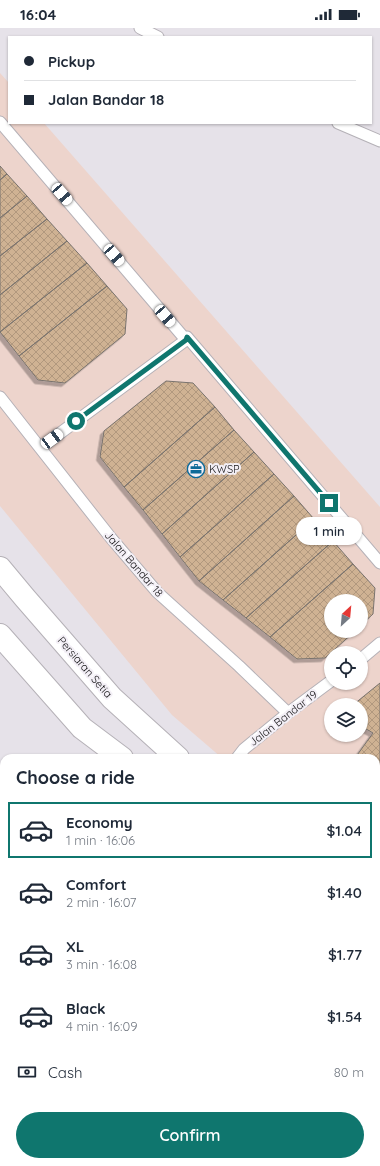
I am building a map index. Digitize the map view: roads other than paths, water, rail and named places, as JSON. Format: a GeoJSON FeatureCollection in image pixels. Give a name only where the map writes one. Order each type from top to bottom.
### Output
{"type":"FeatureCollection","features":[{"type":"Feature","properties":{"kind":"street","name":"Persiaran Setia"},"geometry":{"type":"LineString","coordinates":[[0,568],[112,698],[174,754]]}},
{"type":"Feature","properties":{"kind":"street"},"geometry":{"type":"LineString","coordinates":[[0,636],[82,728],[117,754]]}},
{"type":"Feature","properties":{"kind":"lane"},"geometry":{"type":"LineString","coordinates":[[140,28],[156,36]]}},
{"type":"Feature","properties":{"kind":"lane"},"geometry":{"type":"LineString","coordinates":[[0,122],[186,340]]}},
{"type":"Feature","properties":{"kind":"lane"},"geometry":{"type":"LineString","coordinates":[[340,124],[380,141]]}},
{"type":"Feature","properties":{"kind":"lane"},"geometry":{"type":"LineString","coordinates":[[40,448],[186,340],[187,337],[380,563]]}},
{"type":"Feature","properties":{"kind":"lane","name":"Jalan Bandar 18"},"geometry":{"type":"LineString","coordinates":[[0,398],[111,538],[157,592],[239,666],[288,713]]}},
{"type":"Feature","properties":{"kind":"lane"},"geometry":{"type":"LineString","coordinates":[[368,653],[380,642]]}},
{"type":"Feature","properties":{"kind":"lane","name":"Jalan Bandar 19"},"geometry":{"type":"LineString","coordinates":[[240,754],[244,749],[288,713],[324,686]]}},
{"type":"Feature","properties":{"kind":"place","name":"KWSP"},"geometry":{"type":"Point","coordinates":[196,469]}}]}
